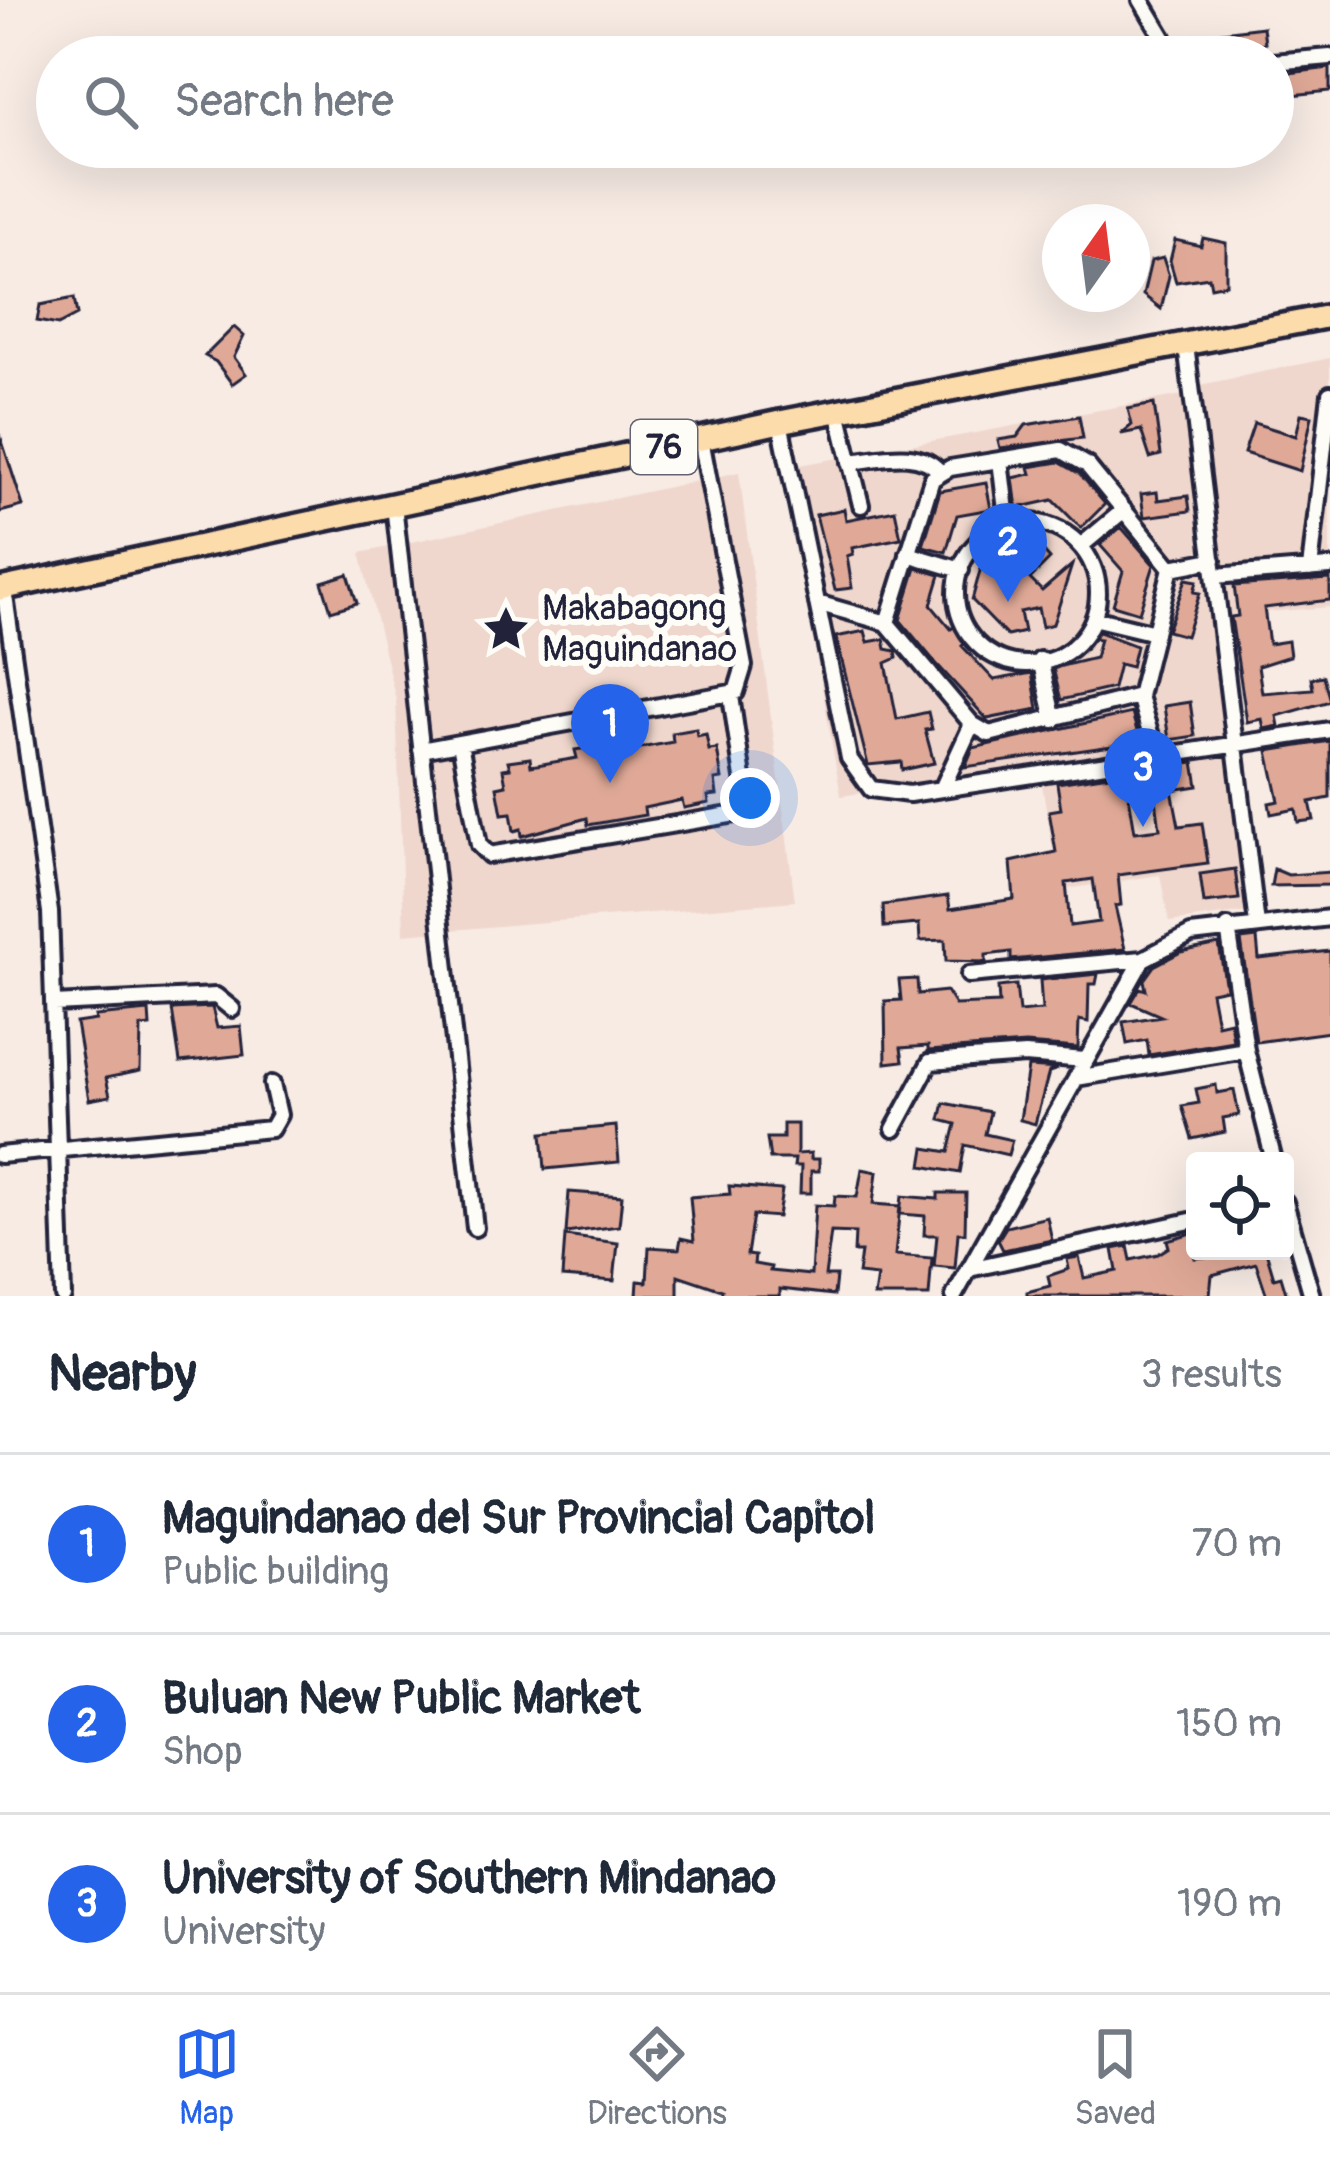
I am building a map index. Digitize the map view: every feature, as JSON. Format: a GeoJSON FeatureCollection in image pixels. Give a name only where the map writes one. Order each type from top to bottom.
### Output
{"type":"FeatureCollection","features":[{"type":"Feature","properties":{"kind":"highway","name":"76"},"geometry":{"type":"LineString","coordinates":[[2,589],[780,422],[1330,316]]}},
{"type":"Feature","properties":{"kind":"street"},"geometry":{"type":"LineString","coordinates":[[1141,0],[1162,36]]}},
{"type":"Feature","properties":{"kind":"street"},"geometry":{"type":"LineString","coordinates":[[1294,60],[1330,57]]}},
{"type":"Feature","properties":{"kind":"street"},"geometry":{"type":"LineString","coordinates":[[1186,345],[1257,925]]}},
{"type":"Feature","properties":{"kind":"street"},"geometry":{"type":"LineString","coordinates":[[1310,568],[1330,394]]}},
{"type":"Feature","properties":{"kind":"street"},"geometry":{"type":"LineString","coordinates":[[838,411],[860,505]]}},
{"type":"Feature","properties":{"kind":"street"},"geometry":{"type":"LineString","coordinates":[[780,422],[849,758],[871,789],[891,794],[942,789],[1330,730]]}},
{"type":"Feature","properties":{"kind":"street"},"geometry":{"type":"LineString","coordinates":[[422,750],[731,695],[741,686],[744,667],[701,439]]}},
{"type":"Feature","properties":{"kind":"street"},"geometry":{"type":"LineString","coordinates":[[850,462],[912,457],[940,472],[1070,452],[1171,568]]}},
{"type":"Feature","properties":{"kind":"street"},"geometry":{"type":"LineString","coordinates":[[1000,460],[1008,528]]}},
{"type":"Feature","properties":{"kind":"street"},"geometry":{"type":"LineString","coordinates":[[887,623],[927,488],[940,472]]}},
{"type":"Feature","properties":{"kind":"street"},"geometry":{"type":"LineString","coordinates":[[394,505],[475,1228]]}},
{"type":"Feature","properties":{"kind":"street"},"geometry":{"type":"LineString","coordinates":[[1082,545],[1124,510]]}},
{"type":"Feature","properties":{"kind":"street"},"geometry":{"type":"LineString","coordinates":[[1045,522],[1082,545],[1094,575],[1096,619],[1077,648],[1019,665],[989,655],[954,609],[961,570],[980,540],[1008,528],[1045,522]]}},
{"type":"Feature","properties":{"kind":"street"},"geometry":{"type":"LineString","coordinates":[[908,554],[961,570]]}},
{"type":"Feature","properties":{"kind":"street"},"geometry":{"type":"LineString","coordinates":[[1171,568],[1330,567]]}},
{"type":"Feature","properties":{"kind":"street"},"geometry":{"type":"LineString","coordinates":[[1156,756],[1139,696],[1171,568]]}},
{"type":"Feature","properties":{"kind":"street"},"geometry":{"type":"LineString","coordinates":[[2,589],[50,912],[64,1296]]}},
{"type":"Feature","properties":{"kind":"street"},"geometry":{"type":"LineString","coordinates":[[817,603],[887,623],[972,724],[1001,734],[1139,696]]}},
{"type":"Feature","properties":{"kind":"street"},"geometry":{"type":"LineString","coordinates":[[1096,619],[1154,633]]}},
{"type":"Feature","properties":{"kind":"street"},"geometry":{"type":"LineString","coordinates":[[1040,660],[1054,720]]}},
{"type":"Feature","properties":{"kind":"street"},"geometry":{"type":"LineString","coordinates":[[460,743],[479,845],[489,856],[748,812],[731,695]]}},
{"type":"Feature","properties":{"kind":"street"},"geometry":{"type":"LineString","coordinates":[[942,789],[972,724]]}},
{"type":"Feature","properties":{"kind":"street"},"geometry":{"type":"LineString","coordinates":[[969,975],[1143,959],[1191,934],[1330,918]]}},
{"type":"Feature","properties":{"kind":"street"},"geometry":{"type":"LineString","coordinates":[[1228,927],[1246,1050],[1272,1152]]}},
{"type":"Feature","properties":{"kind":"street"},"geometry":{"type":"LineString","coordinates":[[954,1296],[1143,959]]}},
{"type":"Feature","properties":{"kind":"street"},"geometry":{"type":"LineString","coordinates":[[54,1004],[216,996],[232,1009]]}},
{"type":"Feature","properties":{"kind":"street"},"geometry":{"type":"LineString","coordinates":[[1076,1078],[1246,1050]]}},
{"type":"Feature","properties":{"kind":"street"},"geometry":{"type":"LineString","coordinates":[[894,1129],[930,1062],[1024,1054],[1085,1060]]}},
{"type":"Feature","properties":{"kind":"street"},"geometry":{"type":"LineString","coordinates":[[0,1155],[271,1129],[279,1115],[272,1084]]}},
{"type":"Feature","properties":{"kind":"street"},"geometry":{"type":"LineString","coordinates":[[969,1269],[1186,1222]]}},
{"type":"Feature","properties":{"kind":"street"},"geometry":{"type":"LineString","coordinates":[[1294,1233],[1312,1296]]}},
{"type":"Feature","properties":{"kind":"shaded area"},"geometry":{"type":"Polygon","coordinates":[[[1330,358],[1330,607],[1229,615],[1200,385],[1330,358]]]}},
{"type":"Feature","properties":{"kind":"shaded area"},"geometry":{"type":"Polygon","coordinates":[[[1182,395],[1225,736],[841,796],[784,468],[1182,395]]]}},
{"type":"Feature","properties":{"kind":"shaded area"},"geometry":{"type":"Polygon","coordinates":[[[739,472],[795,901],[404,934],[396,700],[360,553],[739,472]]]}},
{"type":"Feature","properties":{"kind":"shaded area"},"geometry":{"type":"Polygon","coordinates":[[[1228,753],[1247,912],[1169,922],[1160,875],[1060,890],[1041,779],[1228,753]]]}},
{"type":"Feature","properties":{"kind":"building"},"geometry":{"type":"Polygon","coordinates":[[[1263,27],[1264,36],[1190,36],[1263,27]]]}},
{"type":"Feature","properties":{"kind":"building"},"geometry":{"type":"Polygon","coordinates":[[[1330,68],[1330,91],[1294,95],[1294,72],[1330,68]]]}},
{"type":"Feature","properties":{"kind":"building"},"geometry":{"type":"Polygon","coordinates":[[[1203,238],[1226,243],[1226,284],[1211,287],[1209,277],[1176,282],[1170,261],[1175,240],[1201,246],[1203,238]]]}},
{"type":"Feature","properties":{"kind":"building"},"geometry":{"type":"Polygon","coordinates":[[[1163,258],[1169,276],[1161,309],[1150,300],[1151,261],[1163,258]]]}},
{"type":"Feature","properties":{"kind":"building"},"geometry":{"type":"Polygon","coordinates":[[[74,298],[77,315],[58,325],[37,321],[40,305],[74,298]]]}},
{"type":"Feature","properties":{"kind":"building"},"geometry":{"type":"Polygon","coordinates":[[[234,327],[244,336],[234,357],[246,374],[232,384],[216,362],[205,356],[234,327]]]}},
{"type":"Feature","properties":{"kind":"building"},"geometry":{"type":"Polygon","coordinates":[[[1154,404],[1161,455],[1150,458],[1141,430],[1121,434],[1132,425],[1128,409],[1154,404]]]}},
{"type":"Feature","properties":{"kind":"building"},"geometry":{"type":"Polygon","coordinates":[[[1301,414],[1312,416],[1300,471],[1244,453],[1254,423],[1296,436],[1301,414]]]}},
{"type":"Feature","properties":{"kind":"building"},"geometry":{"type":"Polygon","coordinates":[[[1079,416],[1083,438],[1000,448],[998,440],[1017,437],[1026,425],[1079,416]]]}},
{"type":"Feature","properties":{"kind":"building"},"geometry":{"type":"Polygon","coordinates":[[[0,435],[23,506],[0,512],[0,435]]]}},
{"type":"Feature","properties":{"kind":"building"},"geometry":{"type":"Polygon","coordinates":[[[1059,462],[1080,474],[1105,504],[1081,528],[1053,500],[1017,508],[1013,478],[1031,474],[1029,467],[1059,462]]]}},
{"type":"Feature","properties":{"kind":"building"},"geometry":{"type":"Polygon","coordinates":[[[986,483],[991,509],[957,515],[946,552],[923,546],[940,491],[986,483]]]}},
{"type":"Feature","properties":{"kind":"building"},"geometry":{"type":"Polygon","coordinates":[[[1157,492],[1158,500],[1188,496],[1190,511],[1144,517],[1141,494],[1157,492]]]}},
{"type":"Feature","properties":{"kind":"building"},"geometry":{"type":"Polygon","coordinates":[[[844,509],[846,520],[895,510],[901,538],[852,548],[853,554],[847,556],[852,588],[835,590],[816,515],[844,509]]]}},
{"type":"Feature","properties":{"kind":"building"},"geometry":{"type":"Polygon","coordinates":[[[1121,527],[1154,565],[1139,613],[1113,605],[1123,571],[1100,545],[1121,527]]]}},
{"type":"Feature","properties":{"kind":"building"},"geometry":{"type":"Polygon","coordinates":[[[1037,544],[1050,559],[1030,579],[1042,591],[1072,565],[1053,624],[1042,627],[1038,608],[1020,612],[1024,632],[1007,636],[972,600],[985,553],[1037,544]]]}},
{"type":"Feature","properties":{"kind":"building"},"geometry":{"type":"Polygon","coordinates":[[[916,568],[940,575],[931,605],[968,641],[962,646],[994,680],[1032,673],[1038,709],[987,719],[934,661],[900,620],[916,568]]]}},
{"type":"Feature","properties":{"kind":"building"},"geometry":{"type":"Polygon","coordinates":[[[348,574],[357,603],[331,611],[322,582],[348,574]]]}},
{"type":"Feature","properties":{"kind":"building"},"geometry":{"type":"Polygon","coordinates":[[[1186,579],[1197,581],[1194,592],[1200,593],[1186,636],[1167,631],[1186,579]]]}},
{"type":"Feature","properties":{"kind":"building"},"geometry":{"type":"Polygon","coordinates":[[[1330,579],[1330,600],[1264,608],[1269,644],[1288,641],[1290,656],[1258,666],[1262,693],[1313,689],[1311,678],[1323,676],[1330,701],[1277,716],[1279,726],[1264,729],[1262,719],[1247,722],[1231,617],[1238,616],[1234,586],[1330,579]]]}},
{"type":"Feature","properties":{"kind":"building"},"geometry":{"type":"Polygon","coordinates":[[[1094,630],[1136,646],[1131,667],[1119,664],[1113,688],[1061,700],[1053,668],[1095,658],[1100,639],[1092,638],[1094,630]]]}},
{"type":"Feature","properties":{"kind":"building"},"geometry":{"type":"Polygon","coordinates":[[[865,631],[868,642],[884,639],[886,649],[896,651],[897,658],[886,663],[897,719],[928,712],[932,729],[925,730],[934,763],[902,770],[901,762],[868,765],[836,637],[865,631]]]}},
{"type":"Feature","properties":{"kind":"building"},"geometry":{"type":"Polygon","coordinates":[[[1190,702],[1195,736],[1169,740],[1164,706],[1190,702]]]}},
{"type":"Feature","properties":{"kind":"building"},"geometry":{"type":"Polygon","coordinates":[[[1132,713],[1140,742],[965,767],[973,748],[1132,713]]]}},
{"type":"Feature","properties":{"kind":"building"},"geometry":{"type":"Polygon","coordinates":[[[696,729],[697,736],[706,734],[709,750],[717,749],[722,779],[715,780],[717,795],[708,796],[709,803],[684,808],[682,800],[644,808],[645,815],[588,825],[587,818],[522,836],[521,829],[514,831],[511,813],[502,814],[497,787],[506,785],[503,769],[510,768],[508,761],[530,758],[531,766],[577,758],[575,750],[634,740],[635,749],[673,742],[672,733],[696,729]]]}},
{"type":"Feature","properties":{"kind":"building"},"geometry":{"type":"Polygon","coordinates":[[[1330,741],[1330,798],[1310,802],[1314,820],[1298,822],[1296,809],[1271,814],[1269,803],[1279,801],[1268,751],[1330,741]]]}},
{"type":"Feature","properties":{"kind":"building"},"geometry":{"type":"Polygon","coordinates":[[[1194,762],[1198,786],[1172,790],[1179,826],[1202,823],[1208,863],[1118,875],[1121,905],[1115,906],[1125,949],[1011,960],[1011,952],[986,955],[986,962],[946,961],[945,940],[920,941],[919,924],[884,927],[883,905],[948,896],[950,909],[1014,899],[1011,862],[1056,852],[1049,811],[1061,809],[1057,783],[1194,762]],[[1155,792],[1129,796],[1135,832],[1160,829],[1155,792]],[[1093,879],[1066,883],[1070,926],[1099,922],[1093,879]]]}},
{"type":"Feature","properties":{"kind":"building"},"geometry":{"type":"Polygon","coordinates":[[[1235,869],[1239,899],[1204,903],[1200,874],[1235,869]]]}},
{"type":"Feature","properties":{"kind":"building"},"geometry":{"type":"Polygon","coordinates":[[[1274,869],[1288,875],[1330,872],[1330,885],[1271,886],[1274,869]]]}},
{"type":"Feature","properties":{"kind":"building"},"geometry":{"type":"Polygon","coordinates":[[[1257,938],[1259,959],[1330,951],[1330,1032],[1256,1042],[1241,940],[1257,938]]]}},
{"type":"Feature","properties":{"kind":"building"},"geometry":{"type":"Polygon","coordinates":[[[1219,944],[1226,989],[1211,992],[1217,1024],[1230,1021],[1233,1041],[1149,1055],[1147,1040],[1127,1044],[1123,1022],[1161,1016],[1131,1003],[1140,988],[1146,990],[1144,980],[1154,966],[1181,952],[1219,944]]]}},
{"type":"Feature","properties":{"kind":"building"},"geometry":{"type":"Polygon","coordinates":[[[1098,974],[1096,984],[1089,984],[1088,1022],[1079,1020],[1078,1048],[1025,1044],[928,1051],[928,1046],[901,1048],[903,1061],[886,1063],[885,1001],[901,1000],[899,980],[917,979],[918,994],[946,991],[955,1005],[999,1003],[998,987],[1016,985],[1019,1012],[1042,1010],[1040,980],[1098,974]]]}},
{"type":"Feature","properties":{"kind":"building"},"geometry":{"type":"Polygon","coordinates":[[[212,1007],[217,1028],[241,1026],[244,1055],[180,1062],[172,1009],[212,1007]]]}},
{"type":"Feature","properties":{"kind":"building"},"geometry":{"type":"Polygon","coordinates":[[[149,1011],[150,1026],[141,1027],[140,1071],[106,1078],[110,1096],[89,1100],[76,1023],[96,1020],[95,1016],[149,1011]]]}},
{"type":"Feature","properties":{"kind":"building"},"geometry":{"type":"Polygon","coordinates":[[[1028,1067],[1058,1069],[1049,1072],[1035,1124],[1020,1120],[1028,1067]]]}},
{"type":"Feature","properties":{"kind":"building"},"geometry":{"type":"Polygon","coordinates":[[[1216,1085],[1217,1093],[1234,1090],[1239,1115],[1223,1118],[1225,1132],[1192,1139],[1182,1106],[1199,1103],[1196,1089],[1216,1085]]]}},
{"type":"Feature","properties":{"kind":"building"},"geometry":{"type":"Polygon","coordinates":[[[944,1103],[990,1112],[985,1134],[1012,1140],[1008,1155],[965,1145],[960,1173],[922,1166],[925,1148],[949,1152],[956,1124],[940,1120],[944,1103]]]}},
{"type":"Feature","properties":{"kind":"building"},"geometry":{"type":"Polygon","coordinates":[[[783,1124],[797,1124],[797,1154],[811,1153],[811,1159],[819,1159],[819,1171],[811,1171],[811,1193],[800,1193],[801,1166],[794,1166],[795,1159],[770,1159],[767,1138],[783,1138],[783,1124]]]}},
{"type":"Feature","properties":{"kind":"building"},"geometry":{"type":"Polygon","coordinates":[[[616,1126],[619,1162],[545,1169],[542,1133],[616,1126]]]}},
{"type":"Feature","properties":{"kind":"building"},"geometry":{"type":"Polygon","coordinates":[[[862,1169],[877,1172],[873,1204],[900,1206],[895,1255],[932,1258],[929,1296],[874,1296],[877,1276],[858,1274],[861,1252],[854,1252],[855,1233],[831,1232],[825,1276],[836,1276],[834,1295],[780,1289],[780,1296],[721,1296],[722,1290],[678,1275],[678,1296],[637,1296],[638,1281],[647,1282],[649,1247],[679,1249],[681,1238],[694,1241],[690,1197],[730,1194],[729,1186],[782,1190],[778,1217],[753,1215],[747,1255],[755,1256],[754,1264],[771,1267],[770,1271],[811,1275],[815,1205],[834,1206],[835,1196],[857,1197],[862,1169]]]}},
{"type":"Feature","properties":{"kind":"building"},"geometry":{"type":"Polygon","coordinates":[[[569,1192],[622,1196],[619,1226],[566,1233],[569,1192]]]}},
{"type":"Feature","properties":{"kind":"building"},"geometry":{"type":"Polygon","coordinates":[[[938,1193],[966,1193],[965,1233],[958,1233],[955,1268],[934,1266],[937,1235],[924,1235],[925,1216],[900,1214],[902,1196],[938,1199],[938,1193]]]}},
{"type":"Feature","properties":{"kind":"building"},"geometry":{"type":"Polygon","coordinates":[[[1047,1217],[1052,1240],[1003,1250],[998,1240],[1006,1227],[1047,1217]]]}},
{"type":"Feature","properties":{"kind":"building"},"geometry":{"type":"Polygon","coordinates":[[[1186,1235],[1186,1260],[1269,1260],[1274,1278],[1281,1276],[1287,1296],[1267,1296],[1256,1263],[1212,1275],[1210,1294],[1202,1296],[1027,1296],[1027,1292],[1050,1286],[1048,1276],[1069,1269],[1067,1259],[1079,1257],[1084,1278],[1117,1271],[1113,1249],[1128,1246],[1131,1260],[1158,1254],[1169,1247],[1167,1240],[1186,1235]]]}},
{"type":"Feature","properties":{"kind":"building"},"geometry":{"type":"Polygon","coordinates":[[[565,1236],[618,1243],[614,1281],[562,1277],[565,1236]]]}},
{"type":"Feature","properties":{"kind":"place","name":"Buluan New Public Market"},"geometry":{"type":"Point","coordinates":[1008,602]}},
{"type":"Feature","properties":{"kind":"place","name":"Makabagong Maguindanao"},"geometry":{"type":"Point","coordinates":[506,629]}},
{"type":"Feature","properties":{"kind":"place","name":"Maguindanao del Sur Provincial Capitol"},"geometry":{"type":"Point","coordinates":[610,783]}},
{"type":"Feature","properties":{"kind":"place","name":"University of Southern Mindanao"},"geometry":{"type":"Point","coordinates":[1143,827]}}]}
